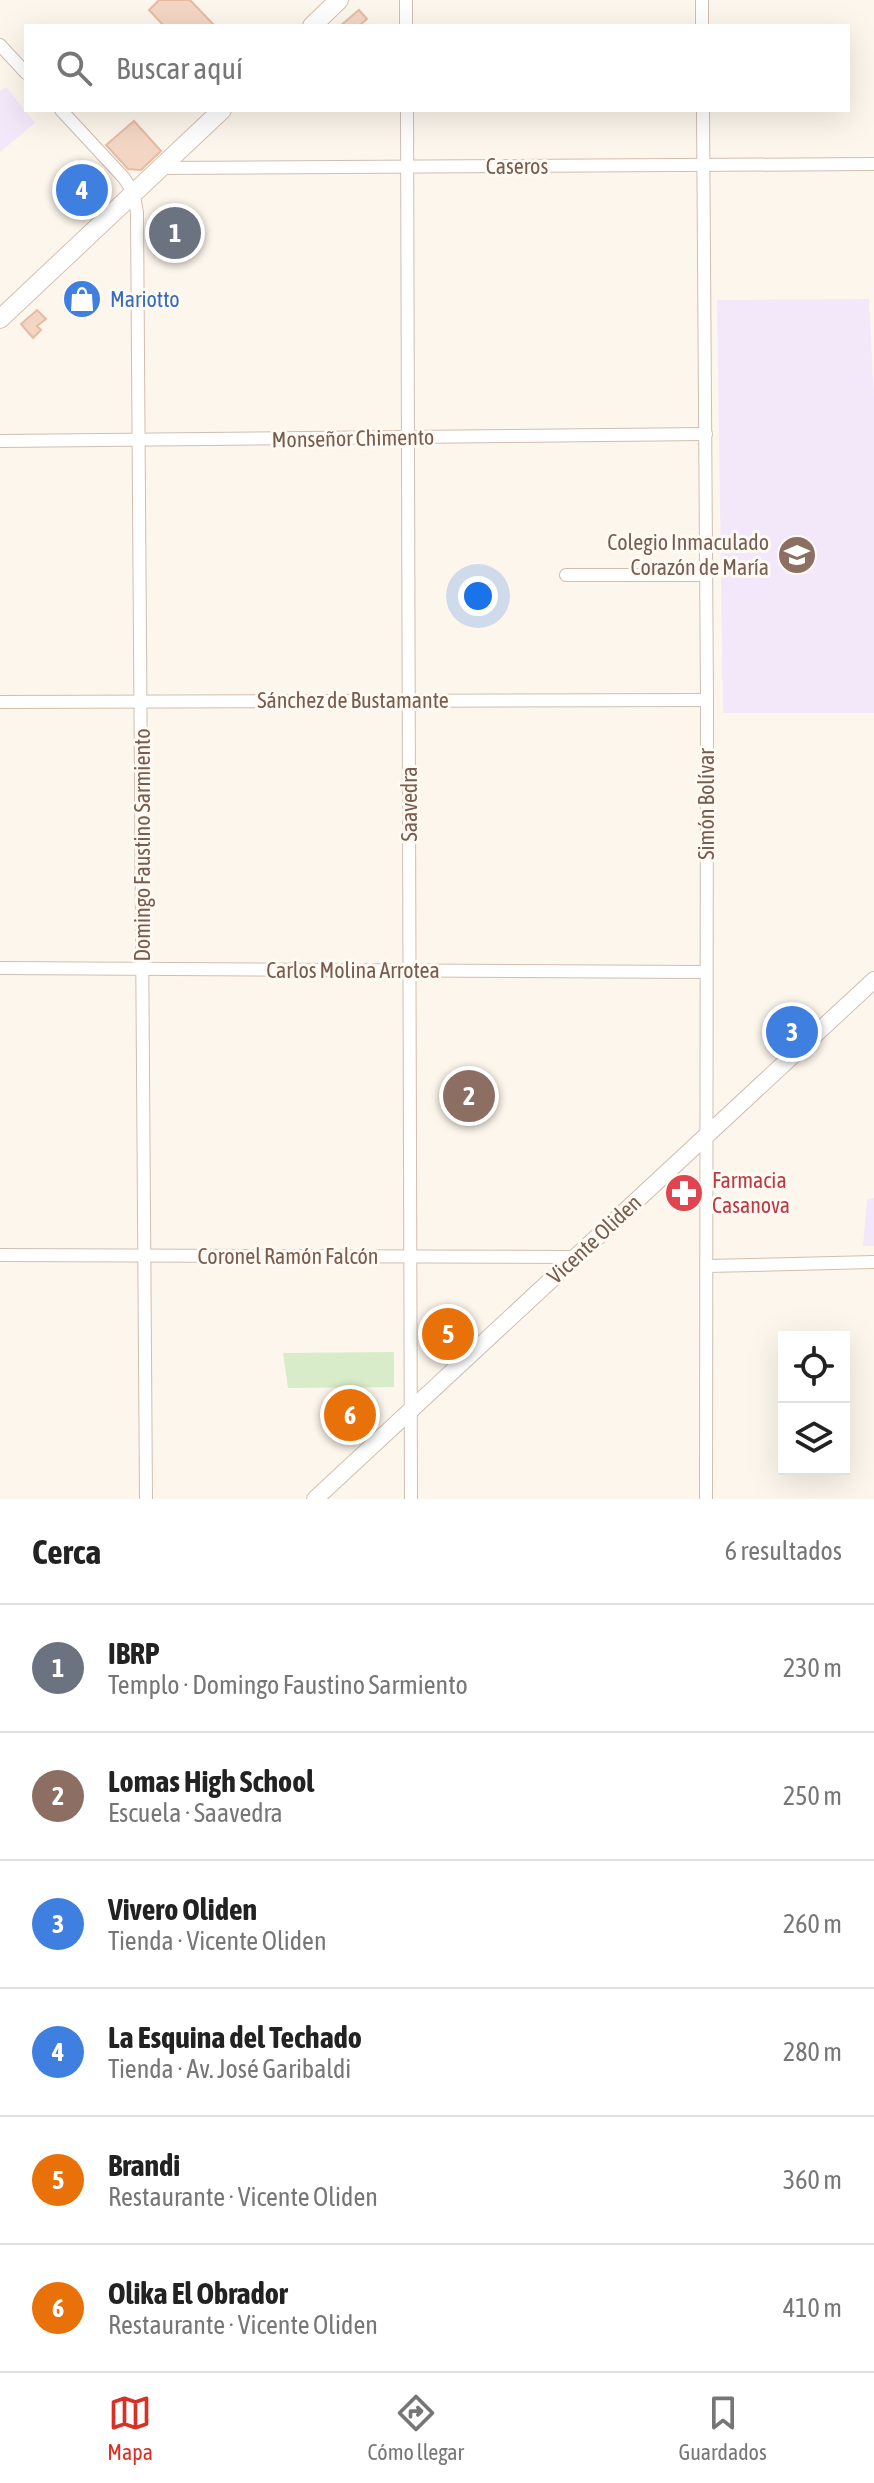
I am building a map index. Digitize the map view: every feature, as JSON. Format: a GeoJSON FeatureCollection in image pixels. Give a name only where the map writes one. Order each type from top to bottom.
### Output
{"type":"FeatureCollection","features":[{"type":"Feature","properties":{"kind":"main road"},"geometry":{"type":"LineString","coordinates":[[314,24],[339,0]]}},
{"type":"Feature","properties":{"kind":"main road"},"geometry":{"type":"LineString","coordinates":[[0,319],[220,112]]}},
{"type":"Feature","properties":{"kind":"street"},"geometry":{"type":"LineString","coordinates":[[406,0],[406,24]]}},
{"type":"Feature","properties":{"kind":"street"},"geometry":{"type":"LineString","coordinates":[[702,0],[702,24]]}},
{"type":"Feature","properties":{"kind":"street"},"geometry":{"type":"LineString","coordinates":[[0,45],[24,71]]}},
{"type":"Feature","properties":{"kind":"street"},"geometry":{"type":"LineString","coordinates":[[63,112],[124,178],[133,192]]}},
{"type":"Feature","properties":{"kind":"street","name":"Saavedra"},"geometry":{"type":"LineString","coordinates":[[407,112],[411,1499]]}},
{"type":"Feature","properties":{"kind":"street","name":"Simón Bolívar"},"geometry":{"type":"LineString","coordinates":[[703,112],[707,700],[706,1499]]}},
{"type":"Feature","properties":{"kind":"street","name":"Caseros"},"geometry":{"type":"LineString","coordinates":[[160,168],[874,164]]}},
{"type":"Feature","properties":{"kind":"street","name":"Domingo Faustino Sarmiento"},"geometry":{"type":"LineString","coordinates":[[133,192],[137,212],[140,441],[146,1499]]}},
{"type":"Feature","properties":{"kind":"street","name":"Monseñor Chimento"},"geometry":{"type":"LineString","coordinates":[[0,441],[706,434]]}},
{"type":"Feature","properties":{"kind":"street"},"geometry":{"type":"LineString","coordinates":[[566,575],[706,575]]}},
{"type":"Feature","properties":{"kind":"street","name":"Sánchez de Bustamante"},"geometry":{"type":"LineString","coordinates":[[0,702],[707,700]]}},
{"type":"Feature","properties":{"kind":"street","name":"Carlos Molina Arrotea"},"geometry":{"type":"LineString","coordinates":[[0,968],[705,972]]}},
{"type":"Feature","properties":{"kind":"street","name":"Vicente Oliden"},"geometry":{"type":"LineString","coordinates":[[315,1499],[874,980]]}},
{"type":"Feature","properties":{"kind":"street","name":"Coronel Ramón Falcón"},"geometry":{"type":"LineString","coordinates":[[0,1255],[575,1257]]}},
{"type":"Feature","properties":{"kind":"street"},"geometry":{"type":"LineString","coordinates":[[707,1266],[874,1262]]}},
{"type":"Feature","properties":{"kind":"shaded area"},"geometry":{"type":"Polygon","coordinates":[[[6,87],[35,123],[0,152],[0,91],[6,87]]]}},
{"type":"Feature","properties":{"kind":"shaded area","name":"Colegio Inmaculado Corazón de María"},"geometry":{"type":"Polygon","coordinates":[[[869,299],[874,397],[874,713],[723,713],[717,300],[869,299]]]}},
{"type":"Feature","properties":{"kind":"shaded area"},"geometry":{"type":"Polygon","coordinates":[[[874,1198],[874,1246],[863,1246],[867,1199],[874,1198]]]}},
{"type":"Feature","properties":{"kind":"green space"},"geometry":{"type":"Polygon","coordinates":[[[394,1352],[394,1387],[288,1388],[283,1353],[394,1352]]]}},
{"type":"Feature","properties":{"kind":"building"},"geometry":{"type":"Polygon","coordinates":[[[159,0],[190,0],[213,24],[162,24],[149,10],[159,0]]]}},
{"type":"Feature","properties":{"kind":"building"},"geometry":{"type":"Polygon","coordinates":[[[359,10],[367,19],[361,24],[342,24],[359,10]]]}},
{"type":"Feature","properties":{"kind":"building"},"geometry":{"type":"Polygon","coordinates":[[[134,121],[161,151],[141,170],[128,169],[106,145],[134,121]]]}},
{"type":"Feature","properties":{"kind":"building"},"geometry":{"type":"Polygon","coordinates":[[[77,165],[106,196],[107,200],[99,207],[91,199],[82,208],[58,184],[77,165]]]}},
{"type":"Feature","properties":{"kind":"building","name":"Mariotto"},"geometry":{"type":"Polygon","coordinates":[[[79,280],[101,302],[85,318],[63,296],[79,280]]]}},
{"type":"Feature","properties":{"kind":"building"},"geometry":{"type":"Polygon","coordinates":[[[37,310],[46,319],[37,326],[41,330],[33,338],[21,324],[37,310]]]}},
{"type":"Feature","properties":{"kind":"place","name":"La Esquina del Techado"},"geometry":{"type":"Point","coordinates":[82,190]}},
{"type":"Feature","properties":{"kind":"place","name":"IBRP"},"geometry":{"type":"Point","coordinates":[175,233]}},
{"type":"Feature","properties":{"kind":"place","name":"Mariotto"},"geometry":{"type":"Point","coordinates":[82,299]}},
{"type":"Feature","properties":{"kind":"place","name":"Colegio Inmaculado Corazón de María"},"geometry":{"type":"Point","coordinates":[797,555]}},
{"type":"Feature","properties":{"kind":"place","name":"Vivero Oliden"},"geometry":{"type":"Point","coordinates":[792,1032]}},
{"type":"Feature","properties":{"kind":"place","name":"Lomas High School"},"geometry":{"type":"Point","coordinates":[469,1096]}},
{"type":"Feature","properties":{"kind":"place","name":"Farmacia Casanova"},"geometry":{"type":"Point","coordinates":[684,1193]}},
{"type":"Feature","properties":{"kind":"place","name":"Brandi"},"geometry":{"type":"Point","coordinates":[448,1334]}},
{"type":"Feature","properties":{"kind":"place","name":"Olika El Obrador"},"geometry":{"type":"Point","coordinates":[350,1415]}}]}
